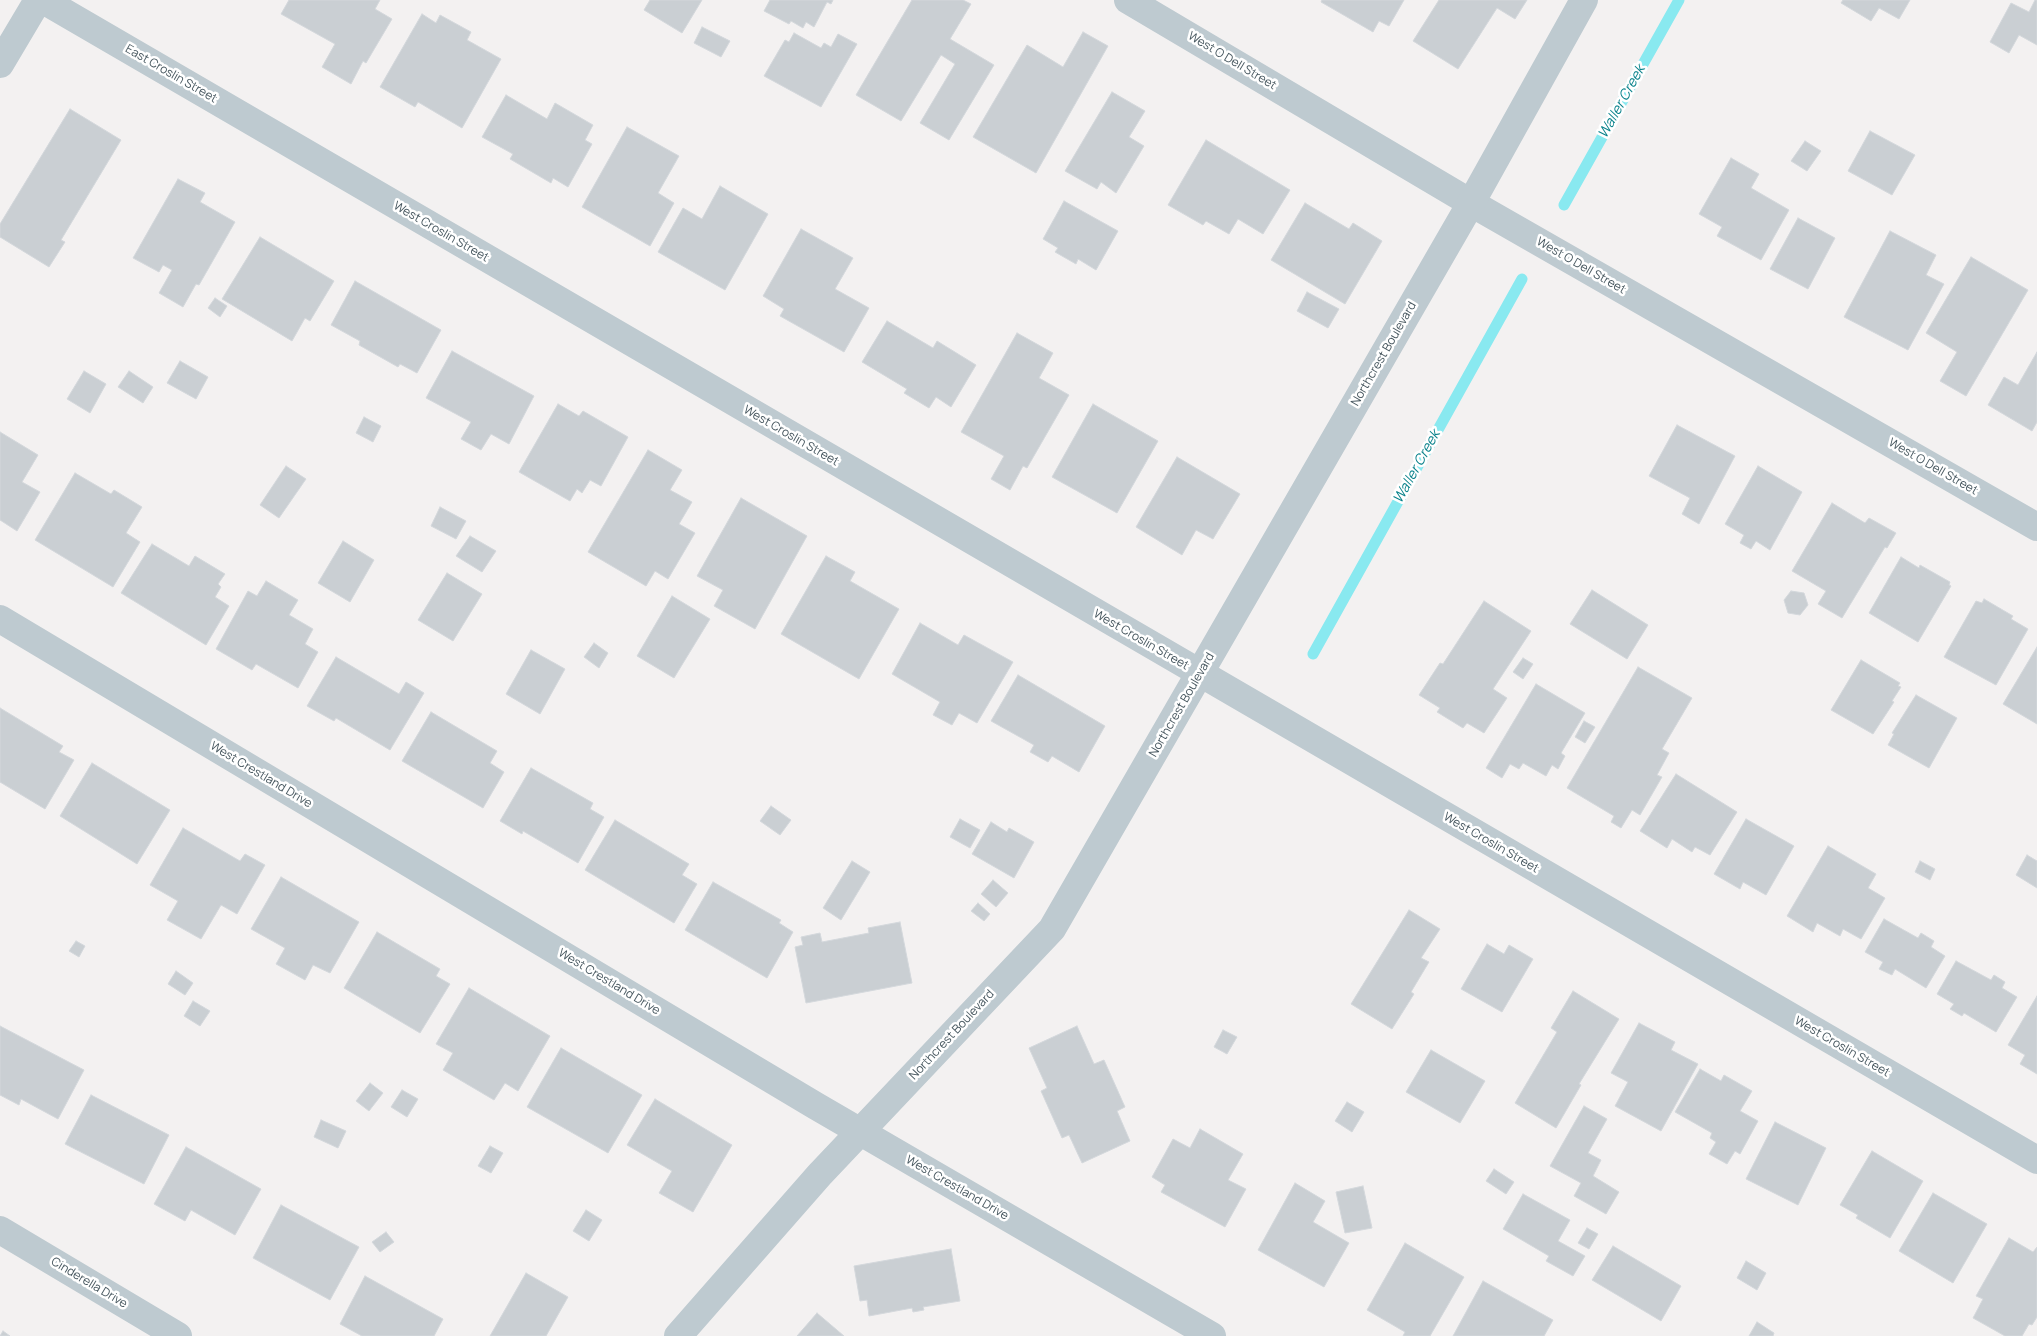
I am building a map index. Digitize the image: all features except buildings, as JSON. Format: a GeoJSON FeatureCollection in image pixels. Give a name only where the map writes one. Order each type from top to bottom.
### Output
{"type":"FeatureCollection","features":[{"type":"Feature","properties":{"kind":"street"},"geometry":{"type":"LineString","coordinates":[[0,64],[38,0]]}},
{"type":"Feature","properties":{"kind":"street","name":"East Croslin Street"},"geometry":{"type":"LineString","coordinates":[[43,0],[298,149]]}},
{"type":"Feature","properties":{"kind":"street","name":"West O Dell Street"},"geometry":{"type":"LineString","coordinates":[[1128,0],[1471,203],[2037,527]]}},
{"type":"Feature","properties":{"kind":"street","name":"Northcrest Boulevard"},"geometry":{"type":"LineString","coordinates":[[678,1336],[821,1173],[1052,930],[1471,203],[1584,0]]}},
{"type":"Feature","properties":{"kind":"street","name":"West Croslin Street"},"geometry":{"type":"LineString","coordinates":[[298,149],[2037,1160]]}},
{"type":"Feature","properties":{"kind":"street","name":"West Crestland Drive"},"geometry":{"type":"LineString","coordinates":[[4,621],[860,1132],[1212,1336]]}},
{"type":"Feature","properties":{"kind":"street","name":"Cinderella Drive"},"geometry":{"type":"LineString","coordinates":[[0,1230],[178,1336]]}},
{"type":"Feature","properties":{"kind":"waterway","name":"Waller Creek"},"geometry":{"type":"LineString","coordinates":[[1564,205],[1679,0]]}},
{"type":"Feature","properties":{"kind":"waterway","name":"Waller Creek"},"geometry":{"type":"LineString","coordinates":[[1313,654],[1522,279]]}}]}
